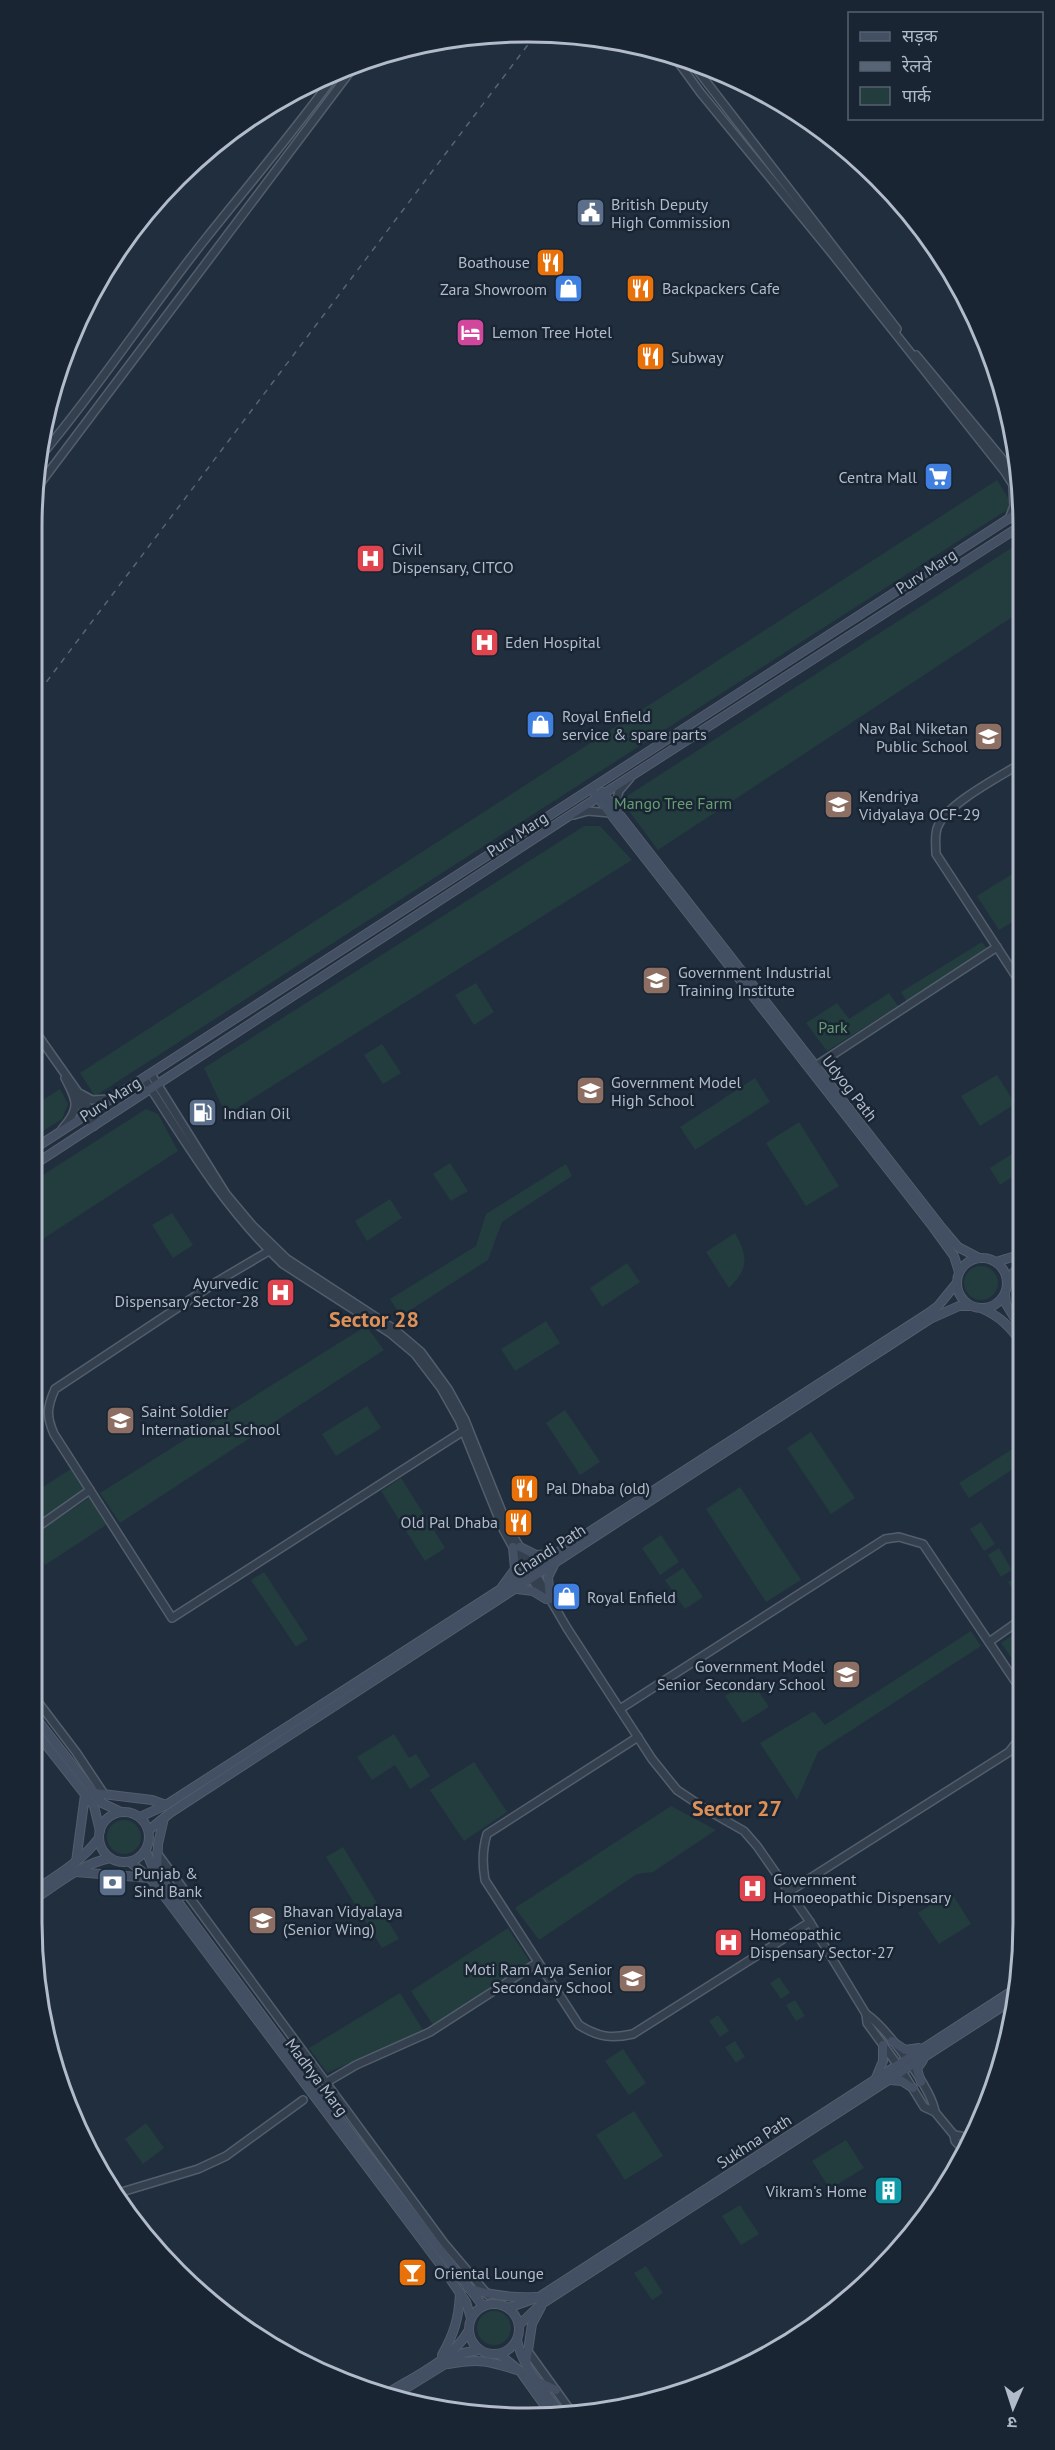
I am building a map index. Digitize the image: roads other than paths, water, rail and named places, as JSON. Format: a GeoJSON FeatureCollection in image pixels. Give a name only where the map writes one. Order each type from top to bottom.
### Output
{"type":"FeatureCollection","features":[{"type":"Feature","properties":{"kind":"main road","name":"Purv Marg"},"geometry":{"type":"LineString","coordinates":[[42,1143],[1013,516]]}},
{"type":"Feature","properties":{"kind":"main road","name":"Purv Marg"},"geometry":{"type":"LineString","coordinates":[[42,1160],[634,774],[1013,531]]}},
{"type":"Feature","properties":{"kind":"main road","name":"Udyog Path"},"geometry":{"type":"LineString","coordinates":[[594,787],[942,1228],[958,1247],[979,1258]]}},
{"type":"Feature","properties":{"kind":"main road","name":"Udyog Path"},"geometry":{"type":"LineString","coordinates":[[813,1067],[954,1256],[959,1272]]}},
{"type":"Feature","properties":{"kind":"main road"},"geometry":{"type":"LineString","coordinates":[[1013,1257],[996,1262],[979,1258],[970,1261],[959,1272],[956,1284],[959,1294],[970,1306],[996,1314],[1013,1331]]}},
{"type":"Feature","properties":{"kind":"main road"},"geometry":{"type":"LineString","coordinates":[[996,1262],[1007,1279]]}},
{"type":"Feature","properties":{"kind":"main road"},"geometry":{"type":"LineString","coordinates":[[1013,1273],[1007,1279],[1005,1294],[1006,1304],[1013,1315]]}},
{"type":"Feature","properties":{"kind":"main road","name":"Chandi Path"},"geometry":{"type":"LineString","coordinates":[[557,1558],[927,1314],[949,1296],[956,1284]]}},
{"type":"Feature","properties":{"kind":"main road"},"geometry":{"type":"LineString","coordinates":[[983,1309],[993,1306],[1005,1294]]}},
{"type":"Feature","properties":{"kind":"main road","name":"Chandi Path"},"geometry":{"type":"LineString","coordinates":[[140,1817],[166,1805],[499,1591],[557,1558],[930,1319],[959,1306],[970,1306]]}},
{"type":"Feature","properties":{"kind":"main road"},"geometry":{"type":"LineString","coordinates":[[499,1591],[515,1569],[516,1547],[537,1555],[557,1558],[548,1577],[548,1599],[533,1591],[515,1589]]}},
{"type":"Feature","properties":{"kind":"main road","name":"Chandi Path"},"geometry":{"type":"LineString","coordinates":[[149,1830],[515,1589],[531,1574]]}},
{"type":"Feature","properties":{"kind":"main road"},"geometry":{"type":"LineString","coordinates":[[42,1726],[102,1803],[140,1817],[149,1830],[150,1837],[146,1851],[130,1862],[120,1862],[110,1858],[102,1848],[94,1806],[42,1740]]}},
{"type":"Feature","properties":{"kind":"main road"},"geometry":{"type":"LineString","coordinates":[[81,1777],[93,1777]]}},
{"type":"Feature","properties":{"kind":"main road"},"geometry":{"type":"LineString","coordinates":[[94,1793],[152,1800],[166,1805]]}},
{"type":"Feature","properties":{"kind":"main road"},"geometry":{"type":"LineString","coordinates":[[76,1862],[85,1795]]}},
{"type":"Feature","properties":{"kind":"main road"},"geometry":{"type":"LineString","coordinates":[[42,1885],[89,1852],[107,1819],[122,1812]]}},
{"type":"Feature","properties":{"kind":"main road"},"geometry":{"type":"LineString","coordinates":[[75,1872],[153,1875],[165,1818]]}},
{"type":"Feature","properties":{"kind":"main road","name":"Madhya Marg"},"geometry":{"type":"LineString","coordinates":[[146,1851],[153,1875],[463,2290],[483,2306]]}},
{"type":"Feature","properties":{"kind":"main road"},"geometry":{"type":"LineString","coordinates":[[42,1894],[75,1872],[98,1860],[110,1858]]}},
{"type":"Feature","properties":{"kind":"main road","name":"Madhya Marg"},"geometry":{"type":"LineString","coordinates":[[130,1862],[153,1875],[174,1897],[445,2259],[463,2290],[471,2318]]}},
{"type":"Feature","properties":{"kind":"main road"},"geometry":{"type":"LineString","coordinates":[[174,1897],[187,1895]]}},
{"type":"Feature","properties":{"kind":"main road","name":"Sukhna Path"},"geometry":{"type":"LineString","coordinates":[[929,2049],[1008,1994]]}},
{"type":"Feature","properties":{"kind":"main road","name":"Sukhna Path"},"geometry":{"type":"LineString","coordinates":[[508,2308],[541,2300],[888,2080],[908,2062],[1006,2004]]}},
{"type":"Feature","properties":{"kind":"main road"},"geometry":{"type":"LineString","coordinates":[[892,2041],[903,2050],[929,2049]]}},
{"type":"Feature","properties":{"kind":"main road"},"geometry":{"type":"LineString","coordinates":[[876,2079],[881,2067],[884,2045]]}},
{"type":"Feature","properties":{"kind":"main road"},"geometry":{"type":"LineString","coordinates":[[921,2082],[917,2068],[929,2049]]}},
{"type":"Feature","properties":{"kind":"main road","name":"Sukhna Path"},"geometry":{"type":"LineString","coordinates":[[519,2325],[541,2300],[876,2079],[900,2068]]}},
{"type":"Feature","properties":{"kind":"main road"},"geometry":{"type":"LineString","coordinates":[[888,2080],[902,2081],[913,2088]]}},
{"type":"Feature","properties":{"kind":"main road"},"geometry":{"type":"LineString","coordinates":[[440,2362],[454,2334],[463,2290],[541,2300],[532,2324],[523,2368]]}},
{"type":"Feature","properties":{"kind":"main road"},"geometry":{"type":"LineString","coordinates":[[402,2391],[440,2362],[464,2340],[471,2318],[483,2306],[497,2304],[508,2308],[519,2325],[517,2340],[523,2368],[547,2407]]}},
{"type":"Feature","properties":{"kind":"main road"},"geometry":{"type":"LineString","coordinates":[[469,2330],[471,2340],[479,2350]]}},
{"type":"Feature","properties":{"kind":"main road"},"geometry":{"type":"LineString","coordinates":[[395,2389],[440,2362],[463,2353],[479,2350],[499,2354],[511,2348],[517,2340]]}},
{"type":"Feature","properties":{"kind":"main road"},"geometry":{"type":"LineString","coordinates":[[499,2354],[523,2368],[537,2381],[556,2407]]}},
{"type":"Feature","properties":{"kind":"main road"},"geometry":{"type":"LineString","coordinates":[[440,2362],[484,2360],[523,2368]]}},
{"type":"Feature","properties":{"kind":"main road"},"geometry":{"type":"LineString","coordinates":[[537,2381],[556,2390]]}},
{"type":"Feature","properties":{"kind":"street"},"geometry":{"type":"LineString","coordinates":[[682,67],[1010,471]]}},
{"type":"Feature","properties":{"kind":"street"},"geometry":{"type":"LineString","coordinates":[[700,74],[917,356],[1010,471]]}},
{"type":"Feature","properties":{"kind":"street"},"geometry":{"type":"LineString","coordinates":[[45,477],[346,78]]}},
{"type":"Feature","properties":{"kind":"street"},"geometry":{"type":"LineString","coordinates":[[49,446],[75,416],[207,237],[267,165],[327,86]]}},
{"type":"Feature","properties":{"kind":"street"},"geometry":{"type":"LineString","coordinates":[[1009,519],[1012,507]]}},
{"type":"Feature","properties":{"kind":"street"},"geometry":{"type":"LineString","coordinates":[[1013,768],[945,812],[936,828],[936,854],[1013,972]]}},
{"type":"Feature","properties":{"kind":"street"},"geometry":{"type":"LineString","coordinates":[[568,817],[588,811],[612,811],[619,791],[634,774]]}},
{"type":"Feature","properties":{"kind":"street"},"geometry":{"type":"LineString","coordinates":[[813,1067],[997,947]]}},
{"type":"Feature","properties":{"kind":"street"},"geometry":{"type":"LineString","coordinates":[[42,1040],[66,1072],[75,1091],[97,1124]]}},
{"type":"Feature","properties":{"kind":"street"},"geometry":{"type":"LineString","coordinates":[[148,1076],[226,1194],[283,1264],[390,1332],[415,1354],[441,1388],[465,1430],[516,1547],[531,1574],[638,1737],[678,1790],[744,1831],[790,1891],[866,2014],[874,2020],[908,2062],[933,2102],[935,2112]]}},
{"type":"Feature","properties":{"kind":"street"},"geometry":{"type":"LineString","coordinates":[[75,1091],[93,1100],[111,1099]]}},
{"type":"Feature","properties":{"kind":"street"},"geometry":{"type":"LineString","coordinates":[[59,1132],[71,1119],[76,1108],[75,1091]]}},
{"type":"Feature","properties":{"kind":"street"},"geometry":{"type":"LineString","coordinates":[[272,1249],[218,1281],[55,1389],[48,1407],[49,1422],[54,1434],[172,1618],[465,1430]]}},
{"type":"Feature","properties":{"kind":"street"},"geometry":{"type":"LineString","coordinates":[[42,1524],[90,1490]]}},
{"type":"Feature","properties":{"kind":"street"},"geometry":{"type":"LineString","coordinates":[[620,1709],[885,1539],[898,1537],[923,1544],[1013,1678]]}},
{"type":"Feature","properties":{"kind":"street"},"geometry":{"type":"LineString","coordinates":[[989,1642],[1013,1625]]}},
{"type":"Feature","properties":{"kind":"street"},"geometry":{"type":"LineString","coordinates":[[42,1708],[104,1794]]}},
{"type":"Feature","properties":{"kind":"street"},"geometry":{"type":"LineString","coordinates":[[638,1737],[487,1834],[482,1863],[484,1880],[579,2025],[602,2037],[615,2038],[633,2034],[810,1922]]}},
{"type":"Feature","properties":{"kind":"street"},"geometry":{"type":"LineString","coordinates":[[790,1891],[1009,1752],[1013,1747]]}},
{"type":"Feature","properties":{"kind":"street"},"geometry":{"type":"LineString","coordinates":[[157,1853],[444,2243],[488,2295]]}},
{"type":"Feature","properties":{"kind":"street"},"geometry":{"type":"LineString","coordinates":[[327,2082],[356,2065],[430,2032],[537,1962]]}},
{"type":"Feature","properties":{"kind":"street"},"geometry":{"type":"LineString","coordinates":[[866,2014],[867,2023],[900,2068],[924,2107],[935,2112],[959,2145]]}},
{"type":"Feature","properties":{"kind":"street"},"geometry":{"type":"LineString","coordinates":[[124,2191],[198,2169],[226,2156],[303,2100]]}},
{"type":"Feature","properties":{"kind":"street"},"geometry":{"type":"LineString","coordinates":[[954,2135],[963,2138]]}},
{"type":"Feature","properties":{"kind":"street"},"geometry":{"type":"LineString","coordinates":[[444,2243],[445,2259]]}},
{"type":"Feature","properties":{"kind":"street"},"geometry":{"type":"LineString","coordinates":[[527,2350],[567,2406]]}},
{"type":"Feature","properties":{"kind":"railway"},"geometry":{"type":"LineString","coordinates":[[42,688],[530,42]]}},
{"type":"Feature","properties":{"kind":"place","name":"British Deputy High Commission"},"geometry":{"type":"Point","coordinates":[590,213]}},
{"type":"Feature","properties":{"kind":"place","name":"Boathouse"},"geometry":{"type":"Point","coordinates":[551,262]}},
{"type":"Feature","properties":{"kind":"place","name":"Backpackers Cafe"},"geometry":{"type":"Point","coordinates":[641,288]}},
{"type":"Feature","properties":{"kind":"place","name":"Zara Showroom"},"geometry":{"type":"Point","coordinates":[568,289]}},
{"type":"Feature","properties":{"kind":"place","name":"Lemon Tree Hotel"},"geometry":{"type":"Point","coordinates":[471,332]}},
{"type":"Feature","properties":{"kind":"place","name":"Subway"},"geometry":{"type":"Point","coordinates":[650,357]}},
{"type":"Feature","properties":{"kind":"place","name":"Centra Mall"},"geometry":{"type":"Point","coordinates":[938,477]}},
{"type":"Feature","properties":{"kind":"place","name":"Civil Dispensary, CITCO"},"geometry":{"type":"Point","coordinates":[371,558]}},
{"type":"Feature","properties":{"kind":"place","name":"Eden Hospital"},"geometry":{"type":"Point","coordinates":[484,642]}},
{"type":"Feature","properties":{"kind":"place","name":"Royal Enfield service & spare parts"},"geometry":{"type":"Point","coordinates":[541,725]}},
{"type":"Feature","properties":{"kind":"place","name":"Nav Bal Niketan Public School"},"geometry":{"type":"Point","coordinates":[989,737]}},
{"type":"Feature","properties":{"kind":"place","name":"Kendriya Vidyalaya OCF-29"},"geometry":{"type":"Point","coordinates":[838,805]}},
{"type":"Feature","properties":{"kind":"place","name":"Government Industrial Training Institute"},"geometry":{"type":"Point","coordinates":[657,981]}},
{"type":"Feature","properties":{"kind":"place","name":"Government Model High School"},"geometry":{"type":"Point","coordinates":[590,1091]}},
{"type":"Feature","properties":{"kind":"place","name":"Indian Oil"},"geometry":{"type":"Point","coordinates":[202,1113]}},
{"type":"Feature","properties":{"kind":"place","name":"Ayurvedic Dispensary Sector-28"},"geometry":{"type":"Point","coordinates":[280,1292]}},
{"type":"Feature","properties":{"kind":"place","name":"Saint Soldier International School"},"geometry":{"type":"Point","coordinates":[120,1420]}},
{"type":"Feature","properties":{"kind":"place","name":"Pal Dhaba (old)"},"geometry":{"type":"Point","coordinates":[525,1488]}},
{"type":"Feature","properties":{"kind":"place","name":"Old Pal Dhaba"},"geometry":{"type":"Point","coordinates":[519,1522]}},
{"type":"Feature","properties":{"kind":"place","name":"Royal Enfield"},"geometry":{"type":"Point","coordinates":[566,1597]}},
{"type":"Feature","properties":{"kind":"place","name":"Government Model Senior Secondary School"},"geometry":{"type":"Point","coordinates":[846,1675]}},
{"type":"Feature","properties":{"kind":"place","name":"Punjab & Sind Bank"},"geometry":{"type":"Point","coordinates":[113,1882]}},
{"type":"Feature","properties":{"kind":"place","name":"Government Homoeopathic Dispensary"},"geometry":{"type":"Point","coordinates":[752,1888]}},
{"type":"Feature","properties":{"kind":"place","name":"Bhavan Vidyalaya (Senior Wing)"},"geometry":{"type":"Point","coordinates":[262,1920]}},
{"type":"Feature","properties":{"kind":"place","name":"Homeopathic Dispensary Sector-27"},"geometry":{"type":"Point","coordinates":[729,1943]}},
{"type":"Feature","properties":{"kind":"place","name":"Moti Ram Arya Senior Secondary School"},"geometry":{"type":"Point","coordinates":[633,1978]}},
{"type":"Feature","properties":{"kind":"place","name":"Vikram's Home"},"geometry":{"type":"Point","coordinates":[888,2191]}},
{"type":"Feature","properties":{"kind":"place","name":"Oriental Lounge"},"geometry":{"type":"Point","coordinates":[413,2273]}},
{"type":"Feature","properties":{"kind":"district","name":"Sector 28"},"geometry":{"type":"Point","coordinates":[374,1319]}},
{"type":"Feature","properties":{"kind":"district","name":"Sector 27"},"geometry":{"type":"Point","coordinates":[737,1808]}},
{"type":"Feature","properties":{"kind":"park label","name":"Mango Tree Farm"},"geometry":{"type":"Point","coordinates":[673,803]}},
{"type":"Feature","properties":{"kind":"park label","name":"Park"},"geometry":{"type":"Point","coordinates":[833,1027]}}]}
